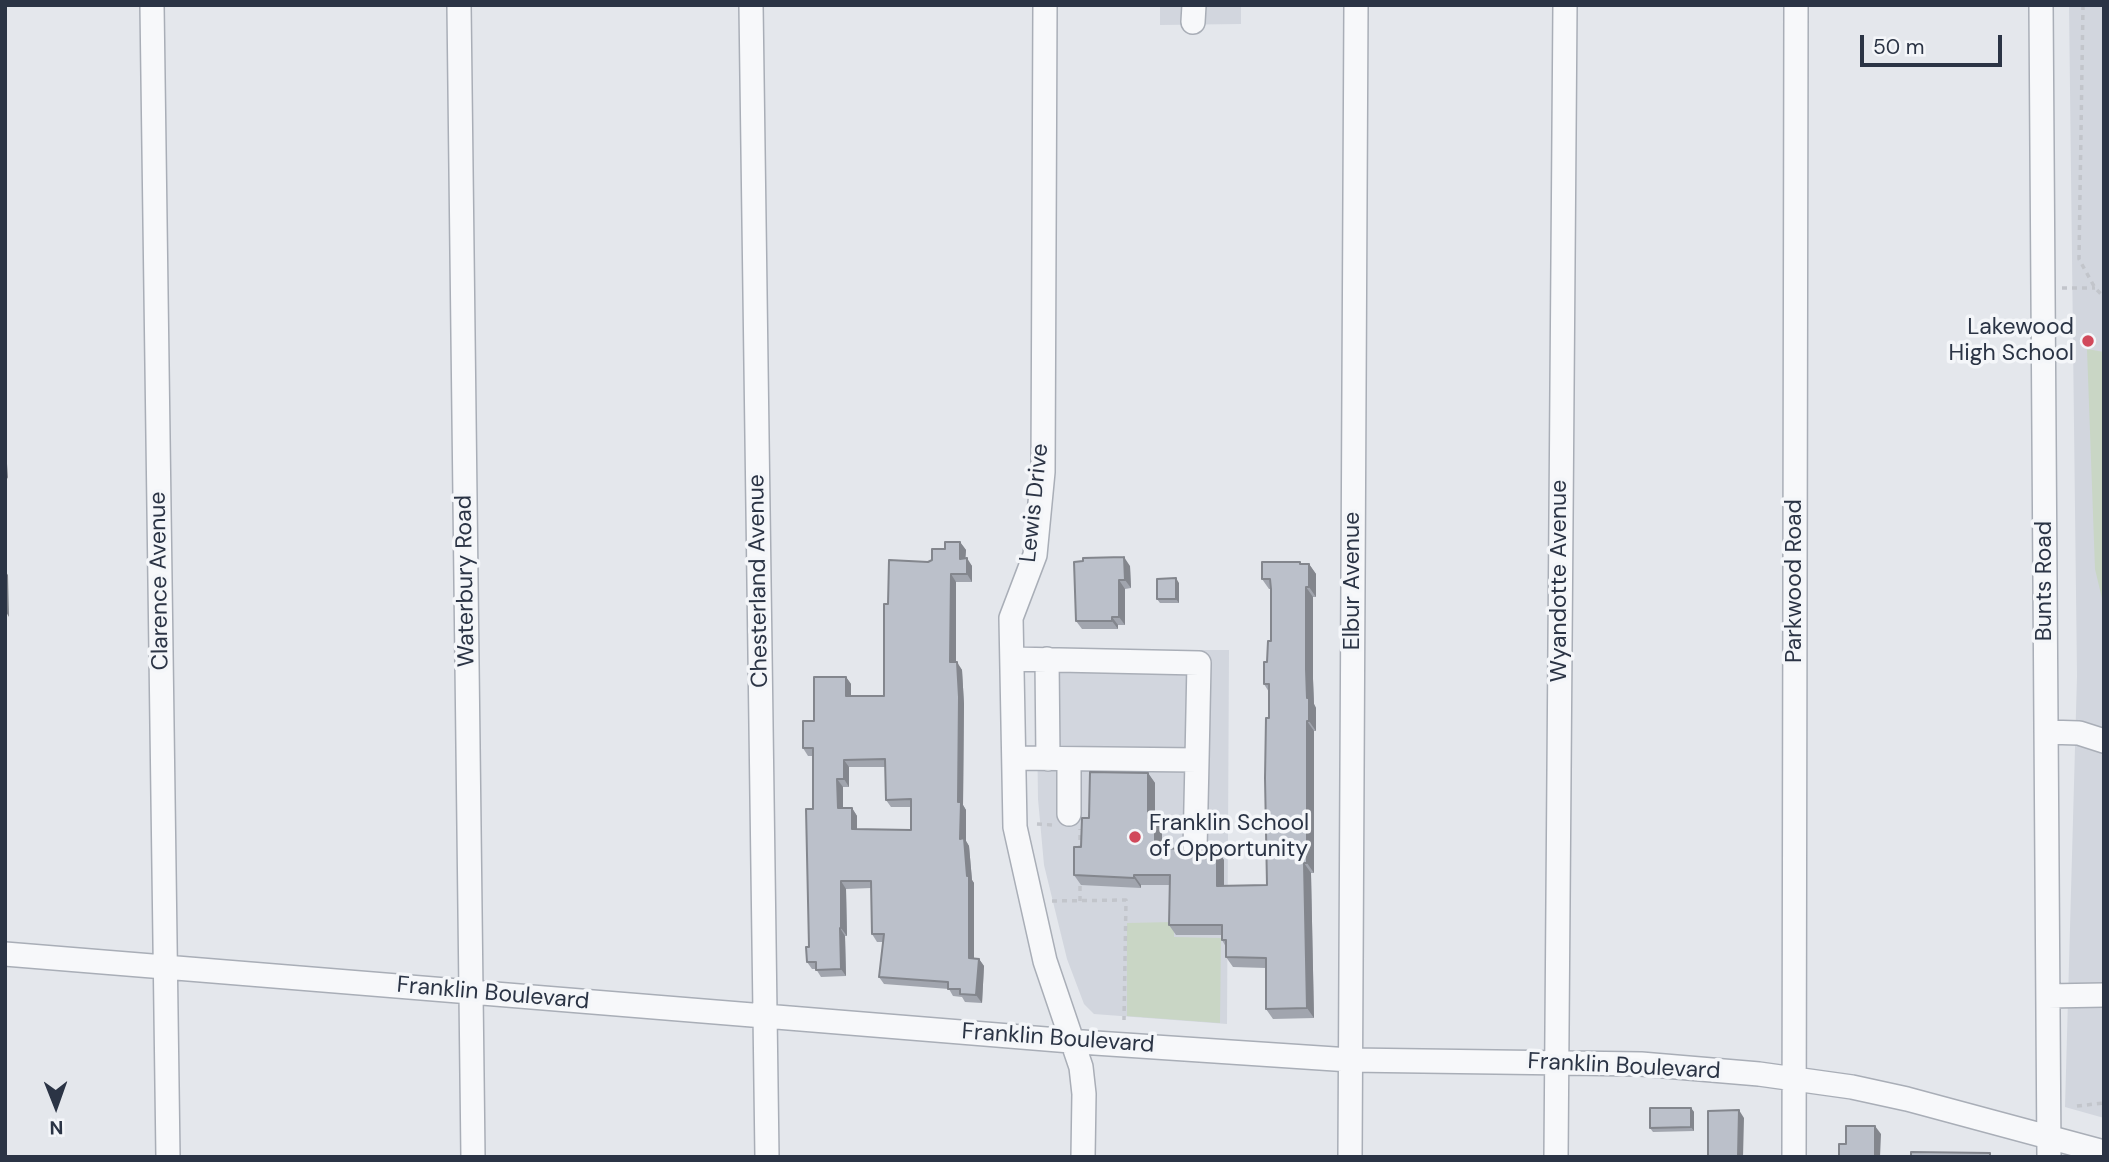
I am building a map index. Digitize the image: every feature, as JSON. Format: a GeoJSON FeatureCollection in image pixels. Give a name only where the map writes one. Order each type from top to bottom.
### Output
{"type":"FeatureCollection","features":[{"type":"Feature","properties":{"kind":"street","name":"Clarence Avenue"},"geometry":{"type":"LineString","coordinates":[[152,5],[169,1157]]}},
{"type":"Feature","properties":{"kind":"street","name":"Waterbury Road"},"geometry":{"type":"LineString","coordinates":[[458,5],[473,1157]]}},
{"type":"Feature","properties":{"kind":"street","name":"Chesterland Avenue"},"geometry":{"type":"LineString","coordinates":[[751,5],[767,1157]]}},
{"type":"Feature","properties":{"kind":"street","name":"Lewis Drive"},"geometry":{"type":"LineString","coordinates":[[1045,5],[1043,472],[1035,555],[1011,618],[1015,827],[1045,961],[1081,1067],[1084,1094],[1083,1157]]}},
{"type":"Feature","properties":{"kind":"street","name":"Elbur Avenue"},"geometry":{"type":"LineString","coordinates":[[1350,1157],[1356,5]]}},
{"type":"Feature","properties":{"kind":"street","name":"Wyandotte Avenue"},"geometry":{"type":"LineString","coordinates":[[1556,1157],[1565,5]]}},
{"type":"Feature","properties":{"kind":"street","name":"Parkwood Road"},"geometry":{"type":"LineString","coordinates":[[1794,1157],[1796,5]]}},
{"type":"Feature","properties":{"kind":"street","name":"Bunts Road"},"geometry":{"type":"LineString","coordinates":[[2041,5],[2049,1147]]}},
{"type":"Feature","properties":{"kind":"street"},"geometry":{"type":"LineString","coordinates":[[1012,659],[1199,663],[1195,849]]}},
{"type":"Feature","properties":{"kind":"street"},"geometry":{"type":"LineString","coordinates":[[1047,659],[1058,759],[1069,821]]}},
{"type":"Feature","properties":{"kind":"street"},"geometry":{"type":"LineString","coordinates":[[2046,732],[2079,733],[2104,741]]}},
{"type":"Feature","properties":{"kind":"street"},"geometry":{"type":"LineString","coordinates":[[1014,758],[1197,760]]}},
{"type":"Feature","properties":{"kind":"street","name":"Franklin Boulevard"},"geometry":{"type":"LineString","coordinates":[[5,954],[1073,1041],[1350,1060],[1640,1064],[1759,1074],[1852,1087],[1907,1099],[2049,1147],[2104,1152]]}},
{"type":"Feature","properties":{"kind":"street"},"geometry":{"type":"LineString","coordinates":[[2048,996],[2104,995]]}},
{"type":"Feature","properties":{"kind":"path"},"geometry":{"type":"LineString","coordinates":[[2083,5],[2079,259],[2095,288],[2104,297]]}},
{"type":"Feature","properties":{"kind":"path"},"geometry":{"type":"LineString","coordinates":[[2063,288],[2095,288]]}},
{"type":"Feature","properties":{"kind":"path"},"geometry":{"type":"LineString","coordinates":[[1037,824],[1069,821],[1080,850]]}},
{"type":"Feature","properties":{"kind":"path"},"geometry":{"type":"LineString","coordinates":[[1080,876],[1080,901]]}},
{"type":"Feature","properties":{"kind":"path"},"geometry":{"type":"LineString","coordinates":[[1048,901],[1126,900],[1124,1020]]}},
{"type":"Feature","properties":{"kind":"path"},"geometry":{"type":"LineString","coordinates":[[2077,1106],[2104,1103]]}},
{"type":"Feature","properties":{"kind":"shaded area"},"geometry":{"type":"Polygon","coordinates":[[[1160,5],[1241,5],[1241,24],[1160,25],[1160,5]]]}},
{"type":"Feature","properties":{"kind":"shaded area","name":"Lakewood High School"},"geometry":{"type":"Polygon","coordinates":[[[2069,5],[2104,5],[2104,1118],[2065,1107],[2077,676],[2069,5]]]}},
{"type":"Feature","properties":{"kind":"shaded area","name":"Franklin School of Opportunity"},"geometry":{"type":"Polygon","coordinates":[[[1036,650],[1229,650],[1227,1024],[1094,1014],[1084,1004],[1067,959],[1044,865],[1038,799],[1036,650]]]}},
{"type":"Feature","properties":{"kind":"green space"},"geometry":{"type":"Polygon","coordinates":[[[2087,349],[2104,352],[2104,607],[2095,569],[2087,349]]]}},
{"type":"Feature","properties":{"kind":"green space"},"geometry":{"type":"Polygon","coordinates":[[[1174,922],[1174,937],[1221,938],[1220,1023],[1127,1016],[1127,923],[1174,922]]]}},
{"type":"Feature","properties":{"kind":"building"},"geometry":{"type":"Polygon","coordinates":[[[945,542],[960,542],[960,559],[967,558],[967,574],[951,574],[950,662],[957,662],[960,839],[964,838],[969,876],[969,958],[979,959],[976,995],[960,994],[960,989],[948,989],[948,982],[879,977],[884,934],[872,934],[871,881],[841,881],[841,969],[816,970],[816,962],[807,962],[806,809],[813,809],[813,748],[803,748],[803,721],[814,721],[814,677],[846,677],[846,696],[884,696],[884,604],[888,604],[889,560],[928,562],[932,560],[932,549],[945,549],[945,542]],[[885,759],[844,760],[844,779],[837,779],[838,808],[852,808],[852,829],[911,830],[911,799],[886,800],[885,759]]]}},
{"type":"Feature","properties":{"kind":"building"},"geometry":{"type":"Polygon","coordinates":[[[1124,557],[1125,580],[1119,580],[1119,617],[1112,617],[1112,621],[1076,621],[1074,562],[1083,561],[1083,558],[1124,557]]]}},
{"type":"Feature","properties":{"kind":"building"},"geometry":{"type":"Polygon","coordinates":[[[1262,562],[1309,564],[1309,587],[1306,587],[1306,669],[1309,698],[1307,863],[1304,863],[1307,1008],[1266,1009],[1266,958],[1226,957],[1226,940],[1222,940],[1222,925],[1169,925],[1170,875],[1134,875],[1134,878],[1074,875],[1074,847],[1081,847],[1082,818],[1089,818],[1090,772],[1148,773],[1148,818],[1155,818],[1155,847],[1179,849],[1187,853],[1217,850],[1217,886],[1267,885],[1265,778],[1269,684],[1264,684],[1264,662],[1267,662],[1268,641],[1271,641],[1271,589],[1270,579],[1262,579],[1262,562]]]}},
{"type":"Feature","properties":{"kind":"building"},"geometry":{"type":"Polygon","coordinates":[[[1176,578],[1176,599],[1157,599],[1157,579],[1176,578]]]}},
{"type":"Feature","properties":{"kind":"building"},"geometry":{"type":"Polygon","coordinates":[[[1650,1108],[1691,1108],[1691,1127],[1650,1128],[1650,1108]]]}},
{"type":"Feature","properties":{"kind":"building"},"geometry":{"type":"Polygon","coordinates":[[[1739,1110],[1738,1157],[1708,1157],[1708,1111],[1739,1110]]]}},
{"type":"Feature","properties":{"kind":"building"},"geometry":{"type":"Polygon","coordinates":[[[1846,1126],[1875,1126],[1875,1157],[1839,1157],[1839,1144],[1846,1144],[1846,1126]]]}},
{"type":"Feature","properties":{"kind":"building"},"geometry":{"type":"Polygon","coordinates":[[[1911,1152],[1990,1153],[1990,1157],[1911,1157],[1911,1152]]]}},
{"type":"Feature","properties":{"kind":"place","name":"Lakewood High School"},"geometry":{"type":"Point","coordinates":[2088,341]}},
{"type":"Feature","properties":{"kind":"place","name":"Franklin School of Opportunity"},"geometry":{"type":"Point","coordinates":[1135,837]}}]}
